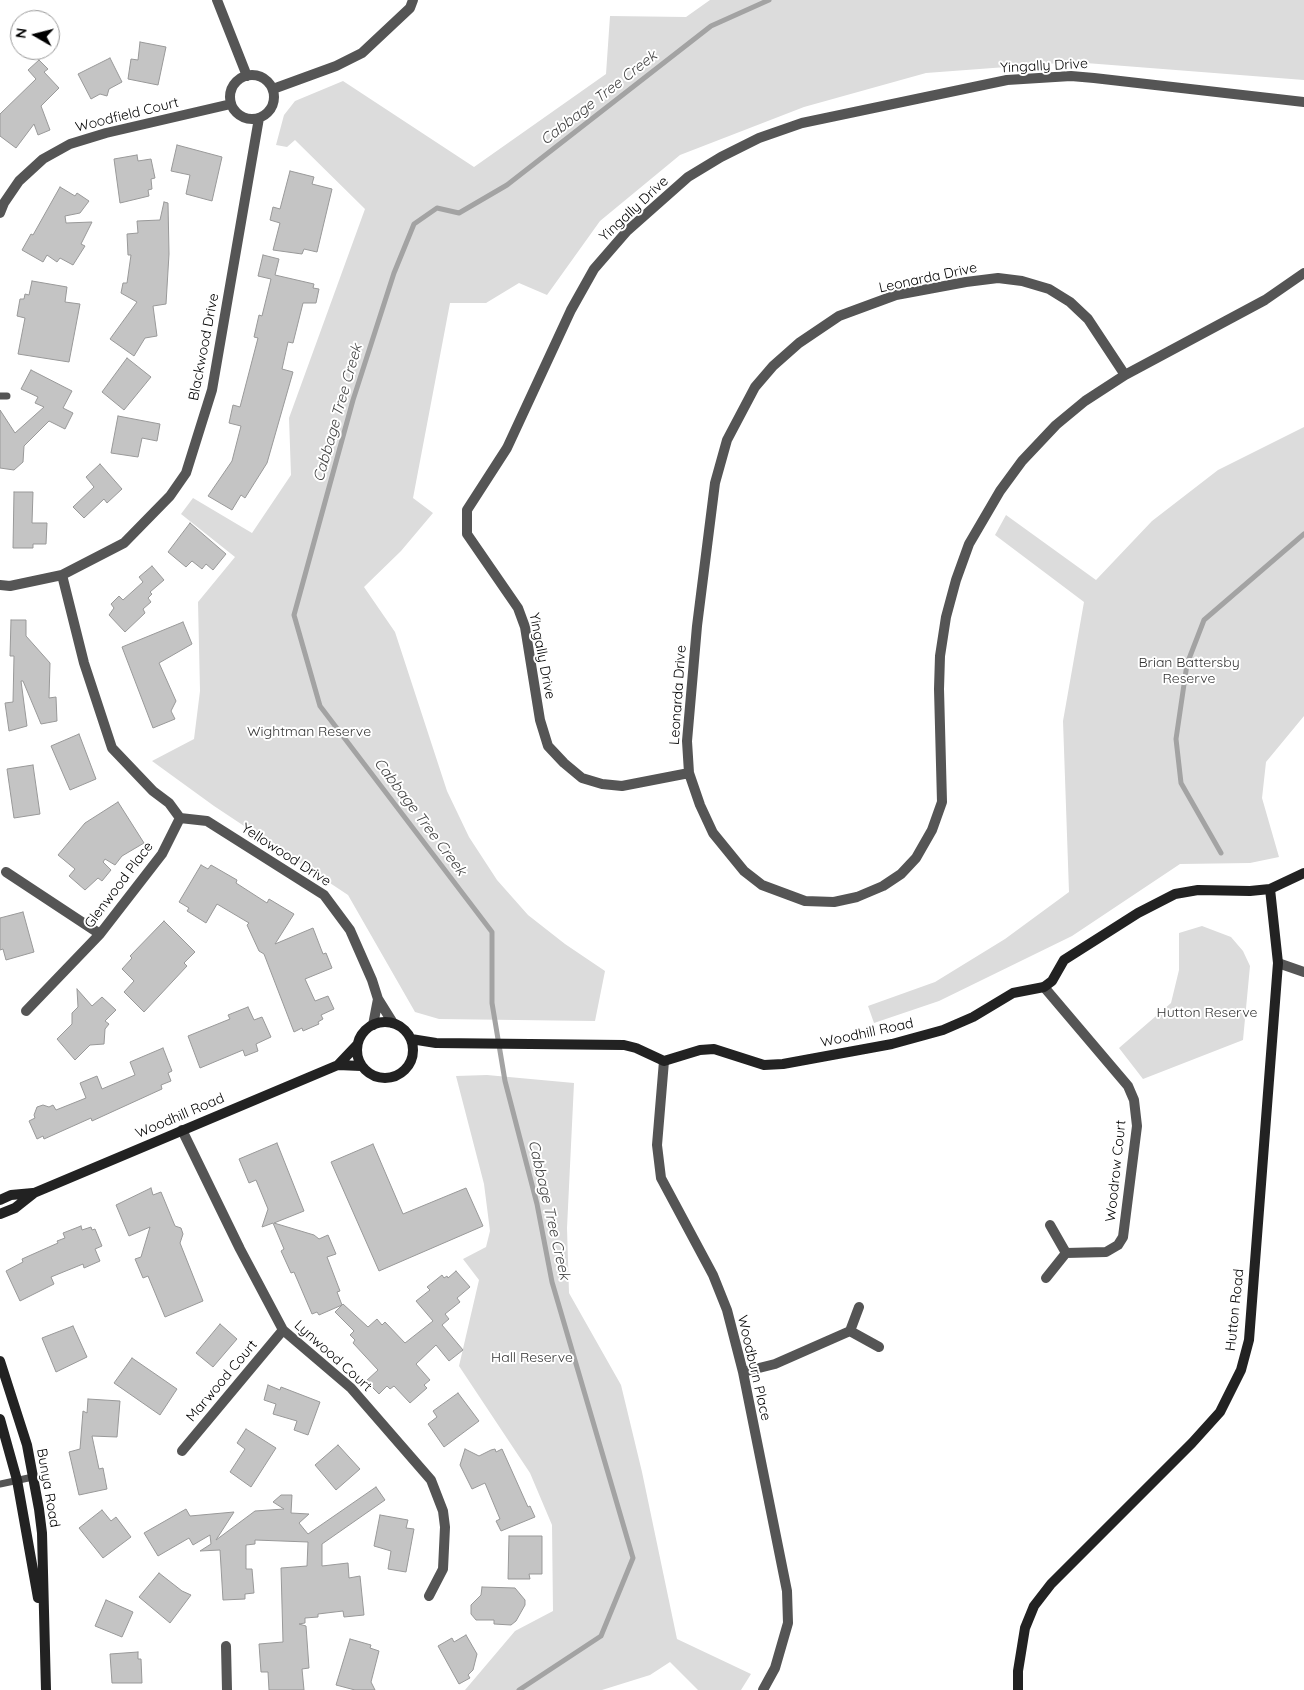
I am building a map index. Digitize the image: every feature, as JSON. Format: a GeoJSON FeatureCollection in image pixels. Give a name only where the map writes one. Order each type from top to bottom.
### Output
{"type":"FeatureCollection","features":[{"type":"Feature","properties":{"kind":"street"},"geometry":{"type":"LineString","coordinates":[[217,0],[248,76]]}},
{"type":"Feature","properties":{"kind":"street"},"geometry":{"type":"LineString","coordinates":[[273,89],[336,66],[362,53],[410,8],[413,0]]}},
{"type":"Feature","properties":{"kind":"street"},"geometry":{"type":"LineString","coordinates":[[248,76],[264,79],[273,89],[273,103],[270,110],[259,118],[246,118],[234,110],[231,104],[232,90],[235,84],[248,76]]}},
{"type":"Feature","properties":{"kind":"street","name":"Yingally Drive"},"geometry":{"type":"LineString","coordinates":[[689,773],[622,786],[602,784],[582,778],[548,746],[540,720],[525,627],[518,608],[467,534],[467,510],[507,448],[571,310],[594,269],[627,231],[688,177],[721,157],[759,138],[802,123],[1008,80],[1071,76],[1304,102]]}},
{"type":"Feature","properties":{"kind":"street","name":"Woodfield Court"},"geometry":{"type":"LineString","coordinates":[[0,213],[4,203],[20,181],[43,159],[70,144],[106,133],[231,104]]}},
{"type":"Feature","properties":{"kind":"street","name":"Blackwood Drive"},"geometry":{"type":"LineString","coordinates":[[0,585],[10,586],[62,575],[124,543],[170,496],[186,473],[212,390],[259,118]]}},
{"type":"Feature","properties":{"kind":"street","name":"Leonarda Drive"},"geometry":{"type":"LineString","coordinates":[[1125,375],[1088,319],[1070,302],[1049,290],[1022,282],[998,278],[896,295],[857,308],[822,326],[786,354],[755,387],[727,440],[715,483],[690,692],[687,741],[689,773],[700,805],[713,833],[744,872],[762,885],[805,901],[834,902],[857,897],[883,886],[901,874],[916,858],[932,830],[942,802],[940,656],[946,617],[956,580],[985,513],[1022,461],[1056,425],[1085,401],[1125,375],[1265,300],[1304,273]]}},
{"type":"Feature","properties":{"kind":"street"},"geometry":{"type":"LineString","coordinates":[[62,575],[84,663],[112,748],[153,790],[169,803],[180,818]]}},
{"type":"Feature","properties":{"kind":"street","name":"Glenwood Place"},"geometry":{"type":"LineString","coordinates":[[26,1011],[100,934],[162,854],[180,818]]}},
{"type":"Feature","properties":{"kind":"street","name":"Yellowood Drive"},"geometry":{"type":"LineString","coordinates":[[180,818],[207,821],[324,895],[350,930],[372,980],[378,1000],[393,1023]]}},
{"type":"Feature","properties":{"kind":"street"},"geometry":{"type":"LineString","coordinates":[[6,872],[100,934]]}},
{"type":"Feature","properties":{"kind":"street"},"geometry":{"type":"LineString","coordinates":[[1044,987],[1052,981],[1064,960],[1138,913],[1175,894],[1198,890],[1250,891],[1270,889],[1304,873]]}},
{"type":"Feature","properties":{"kind":"street","name":"Hutton Road"},"geometry":{"type":"LineString","coordinates":[[1018,1690],[1018,1671],[1025,1628],[1034,1606],[1051,1584],[1192,1443],[1220,1412],[1241,1370],[1248,1340],[1278,963],[1270,889]]}},
{"type":"Feature","properties":{"kind":"street"},"geometry":{"type":"LineString","coordinates":[[1278,963],[1304,972]]}},
{"type":"Feature","properties":{"kind":"street","name":"Woodhill Road"},"geometry":{"type":"LineString","coordinates":[[664,1061],[714,1048],[764,1065],[783,1064],[892,1044],[943,1030],[972,1017],[1013,993],[1044,987]]}},
{"type":"Feature","properties":{"kind":"street","name":"Woodrow Court"},"geometry":{"type":"LineString","coordinates":[[1044,987],[1128,1086],[1134,1100],[1137,1126],[1123,1237],[1118,1245],[1106,1252],[1066,1253]]}},
{"type":"Feature","properties":{"kind":"street","name":"Yellowood Drive"},"geometry":{"type":"LineString","coordinates":[[373,1025],[378,1000]]}},
{"type":"Feature","properties":{"kind":"street"},"geometry":{"type":"LineString","coordinates":[[373,1025],[380,1022],[401,1026],[411,1039],[413,1054],[436,1044]]}},
{"type":"Feature","properties":{"kind":"street","name":"Woodhill Road"},"geometry":{"type":"LineString","coordinates":[[0,1214],[15,1208],[34,1193],[338,1065],[357,1045],[366,1030],[373,1025]]}},
{"type":"Feature","properties":{"kind":"street"},"geometry":{"type":"LineString","coordinates":[[411,1039],[436,1044],[508,1042],[624,1045],[636,1048],[664,1061]]}},
{"type":"Feature","properties":{"kind":"street"},"geometry":{"type":"LineString","coordinates":[[357,1045],[361,1066]]}},
{"type":"Feature","properties":{"kind":"street","name":"Woodhill Road"},"geometry":{"type":"LineString","coordinates":[[338,1065],[361,1066],[378,1078],[393,1078],[406,1069],[413,1054]]}},
{"type":"Feature","properties":{"kind":"street","name":"Woodburn Place"},"geometry":{"type":"LineString","coordinates":[[664,1061],[657,1145],[661,1178],[713,1275],[727,1310],[743,1372],[787,1591],[788,1623],[775,1668],[763,1690]]}},
{"type":"Feature","properties":{"kind":"street","name":"Lynwood Court"},"geometry":{"type":"LineString","coordinates":[[182,1130],[240,1249],[283,1330],[351,1388],[431,1480],[443,1511],[444,1527],[443,1569],[429,1596]]}},
{"type":"Feature","properties":{"kind":"street","name":"Woodhill Road"},"geometry":{"type":"LineString","coordinates":[[0,1200],[11,1195],[34,1193]]}},
{"type":"Feature","properties":{"kind":"street"},"geometry":{"type":"LineString","coordinates":[[1046,1278],[1066,1253],[1050,1225]]}},
{"type":"Feature","properties":{"kind":"street"},"geometry":{"type":"LineString","coordinates":[[743,1372],[775,1364],[850,1331],[859,1307]]}},
{"type":"Feature","properties":{"kind":"street","name":"Marwood Court"},"geometry":{"type":"LineString","coordinates":[[182,1451],[283,1330]]}},
{"type":"Feature","properties":{"kind":"street"},"geometry":{"type":"LineString","coordinates":[[850,1331],[879,1347]]}},
{"type":"Feature","properties":{"kind":"street","name":"Bunya Road"},"geometry":{"type":"LineString","coordinates":[[0,1361],[25,1437],[42,1533],[46,1690]]}},
{"type":"Feature","properties":{"kind":"street","name":"Bunya Road"},"geometry":{"type":"LineString","coordinates":[[0,1419],[16,1480],[43,1623]]}},
{"type":"Feature","properties":{"kind":"street"},"geometry":{"type":"LineString","coordinates":[[226,1646],[227,1690]]}},
{"type":"Feature","properties":{"kind":"lane"},"geometry":{"type":"LineString","coordinates":[[0,1484],[33,1477]]}},
{"type":"Feature","properties":{"kind":"green space","name":"Wightman Reserve"},"geometry":{"type":"Polygon","coordinates":[[[710,0],[1304,0],[1304,80],[1073,62],[926,73],[804,107],[680,155],[600,221],[547,295],[519,283],[486,303],[450,303],[413,498],[433,513],[401,551],[364,587],[395,632],[447,791],[469,837],[497,880],[528,915],[565,944],[605,971],[595,1021],[439,1019],[415,1012],[348,895],[214,806],[152,761],[194,739],[200,691],[198,602],[235,557],[181,514],[193,498],[252,533],[291,475],[289,418],[365,209],[295,140],[287,147],[276,145],[284,115],[295,101],[343,81],[474,167],[606,74],[610,16],[686,17],[710,0]]]}},
{"type":"Feature","properties":{"kind":"green space","name":"Brian Battersby Reserve"},"geometry":{"type":"Polygon","coordinates":[[[1304,427],[1304,716],[1266,762],[1262,798],[1279,857],[1250,863],[1180,864],[1072,936],[939,1001],[874,1023],[868,1006],[935,982],[1005,939],[1069,892],[1063,721],[1084,602],[995,535],[1006,515],[1096,580],[1152,521],[1218,470],[1304,427]]]}},
{"type":"Feature","properties":{"kind":"green space","name":"Hutton Reserve"},"geometry":{"type":"Polygon","coordinates":[[[1202,926],[1231,937],[1243,951],[1250,966],[1243,1040],[1143,1079],[1119,1048],[1171,1003],[1179,970],[1179,933],[1202,926]]]}},
{"type":"Feature","properties":{"kind":"green space","name":"Hall Reserve"},"geometry":{"type":"Polygon","coordinates":[[[487,1075],[574,1083],[567,1228],[569,1293],[621,1385],[642,1472],[677,1639],[751,1674],[741,1690],[698,1690],[670,1662],[650,1675],[602,1690],[465,1690],[515,1631],[553,1611],[552,1525],[530,1473],[459,1366],[479,1280],[463,1259],[486,1247],[490,1231],[484,1184],[456,1076],[487,1075]]]}},
{"type":"Feature","properties":{"kind":"building"},"geometry":{"type":"Polygon","coordinates":[[[140,42],[166,47],[158,85],[128,79],[131,59],[138,60],[140,42]]]}},
{"type":"Feature","properties":{"kind":"building"},"geometry":{"type":"Polygon","coordinates":[[[110,58],[122,82],[109,89],[107,96],[100,94],[91,99],[78,74],[110,58]]]}},
{"type":"Feature","properties":{"kind":"building"},"geometry":{"type":"Polygon","coordinates":[[[39,60],[48,69],[44,72],[59,88],[41,106],[50,130],[38,135],[34,124],[16,148],[0,136],[0,114],[36,79],[28,70],[39,60]]]}},
{"type":"Feature","properties":{"kind":"building"},"geometry":{"type":"Polygon","coordinates":[[[177,145],[222,157],[212,201],[186,194],[190,175],[171,171],[177,145]]]}},
{"type":"Feature","properties":{"kind":"building"},"geometry":{"type":"Polygon","coordinates":[[[137,155],[138,161],[151,159],[155,178],[151,179],[152,189],[148,190],[149,196],[120,203],[114,159],[137,155]]]}},
{"type":"Feature","properties":{"kind":"building"},"geometry":{"type":"Polygon","coordinates":[[[290,171],[314,177],[312,184],[332,189],[317,252],[304,249],[302,254],[273,250],[280,223],[270,220],[273,207],[280,209],[290,171]]]}},
{"type":"Feature","properties":{"kind":"building"},"geometry":{"type":"Polygon","coordinates":[[[60,187],[75,196],[77,193],[89,201],[80,213],[65,216],[66,223],[92,222],[81,244],[85,246],[73,265],[60,258],[57,262],[47,255],[43,262],[22,250],[31,234],[33,235],[60,187]]]}},
{"type":"Feature","properties":{"kind":"building"},"geometry":{"type":"Polygon","coordinates":[[[164,202],[168,203],[169,254],[166,304],[153,306],[157,336],[145,338],[134,356],[110,339],[137,302],[121,293],[123,283],[127,283],[131,255],[128,255],[127,234],[138,233],[137,221],[160,220],[164,202]]]}},
{"type":"Feature","properties":{"kind":"building"},"geometry":{"type":"Polygon","coordinates":[[[263,255],[279,259],[275,275],[314,284],[313,288],[319,289],[316,303],[303,303],[293,343],[288,342],[282,369],[293,372],[267,463],[245,498],[241,495],[232,510],[208,496],[232,461],[241,426],[229,423],[233,405],[240,407],[258,338],[254,337],[259,315],[262,316],[271,279],[258,276],[263,255]]]}},
{"type":"Feature","properties":{"kind":"building"},"geometry":{"type":"Polygon","coordinates":[[[32,281],[67,287],[65,302],[80,304],[69,362],[18,354],[25,318],[17,316],[20,299],[24,299],[25,294],[29,295],[32,281]]]}},
{"type":"Feature","properties":{"kind":"building"},"geometry":{"type":"Polygon","coordinates":[[[127,358],[151,377],[124,410],[102,392],[127,358]]]}},
{"type":"Feature","properties":{"kind":"building"},"geometry":{"type":"Polygon","coordinates":[[[31,370],[72,391],[63,408],[73,413],[65,429],[49,421],[24,446],[23,462],[14,470],[0,468],[0,410],[15,433],[44,407],[35,403],[38,397],[21,389],[31,370]]]}},
{"type":"Feature","properties":{"kind":"building"},"geometry":{"type":"Polygon","coordinates":[[[118,416],[160,424],[157,441],[142,438],[138,457],[111,453],[118,416]]]}},
{"type":"Feature","properties":{"kind":"building"},"geometry":{"type":"Polygon","coordinates":[[[100,464],[122,489],[107,503],[104,499],[84,518],[73,507],[94,487],[86,477],[100,464]]]}},
{"type":"Feature","properties":{"kind":"building"},"geometry":{"type":"Polygon","coordinates":[[[14,492],[33,492],[32,523],[47,523],[46,544],[33,544],[33,548],[13,548],[14,492]]]}},
{"type":"Feature","properties":{"kind":"building"},"geometry":{"type":"Polygon","coordinates":[[[190,523],[226,554],[213,570],[206,564],[202,569],[192,561],[186,567],[168,552],[190,523]]]}},
{"type":"Feature","properties":{"kind":"building"},"geometry":{"type":"Polygon","coordinates":[[[152,566],[164,580],[150,592],[152,594],[148,598],[151,602],[143,609],[145,613],[125,632],[109,615],[114,608],[111,604],[119,596],[123,600],[143,582],[139,577],[152,566]]]}},
{"type":"Feature","properties":{"kind":"building"},"geometry":{"type":"Polygon","coordinates":[[[11,620],[26,620],[26,636],[50,663],[49,698],[56,697],[57,721],[41,724],[23,681],[21,681],[27,726],[9,731],[5,703],[13,702],[14,656],[10,656],[11,620]]]}},
{"type":"Feature","properties":{"kind":"building"},"geometry":{"type":"Polygon","coordinates":[[[183,622],[192,644],[159,663],[176,701],[171,711],[175,719],[153,728],[122,647],[183,622]]]}},
{"type":"Feature","properties":{"kind":"building"},"geometry":{"type":"Polygon","coordinates":[[[79,734],[96,779],[70,790],[51,746],[79,734]]]}},
{"type":"Feature","properties":{"kind":"building"},"geometry":{"type":"Polygon","coordinates":[[[33,765],[40,814],[14,818],[7,769],[33,765]]]}},
{"type":"Feature","properties":{"kind":"building"},"geometry":{"type":"Polygon","coordinates":[[[118,802],[144,843],[122,856],[115,865],[105,859],[103,862],[111,870],[102,881],[98,878],[85,890],[69,876],[75,869],[58,855],[85,823],[118,802]]]}},
{"type":"Feature","properties":{"kind":"building"},"geometry":{"type":"Polygon","coordinates":[[[201,865],[208,869],[211,865],[237,880],[236,883],[267,903],[269,899],[294,914],[275,944],[313,928],[323,954],[326,953],[332,968],[305,979],[315,1001],[328,996],[334,1009],[321,1015],[323,1019],[318,1022],[319,1024],[303,1031],[302,1028],[294,1032],[264,954],[259,951],[247,925],[249,923],[217,904],[206,923],[187,911],[189,908],[179,902],[201,865]]]}},
{"type":"Feature","properties":{"kind":"building"},"geometry":{"type":"Polygon","coordinates":[[[23,912],[34,952],[6,960],[3,949],[0,950],[0,918],[23,912]]]}},
{"type":"Feature","properties":{"kind":"building"},"geometry":{"type":"Polygon","coordinates":[[[164,921],[195,952],[184,963],[187,966],[144,1012],[124,992],[134,981],[122,969],[132,958],[130,956],[164,921]]]}},
{"type":"Feature","properties":{"kind":"building"},"geometry":{"type":"Polygon","coordinates":[[[77,989],[92,1006],[102,997],[116,1010],[105,1021],[109,1024],[105,1029],[104,1044],[90,1045],[75,1060],[57,1039],[72,1024],[72,1013],[78,1007],[77,989]]]}},
{"type":"Feature","properties":{"kind":"building"},"geometry":{"type":"Polygon","coordinates":[[[248,1007],[254,1020],[262,1017],[271,1037],[256,1044],[258,1051],[245,1056],[243,1050],[200,1068],[188,1036],[230,1019],[228,1015],[248,1007]]]}},
{"type":"Feature","properties":{"kind":"building"},"geometry":{"type":"Polygon","coordinates":[[[163,1048],[172,1071],[168,1073],[171,1081],[161,1085],[162,1089],[92,1121],[91,1118],[44,1139],[43,1136],[37,1139],[29,1121],[35,1118],[34,1115],[37,1107],[53,1105],[56,1110],[86,1098],[80,1083],[97,1076],[102,1089],[135,1075],[130,1062],[163,1048]]]}},
{"type":"Feature","properties":{"kind":"building"},"geometry":{"type":"Polygon","coordinates":[[[277,1143],[304,1211],[274,1223],[314,1235],[319,1239],[328,1235],[336,1254],[327,1257],[340,1291],[337,1292],[342,1305],[319,1315],[317,1312],[312,1314],[294,1272],[291,1273],[281,1251],[284,1249],[273,1223],[262,1227],[268,1209],[256,1180],[249,1183],[239,1159],[277,1143]]]}},
{"type":"Feature","properties":{"kind":"building"},"geometry":{"type":"Polygon","coordinates":[[[373,1144],[403,1214],[466,1188],[483,1226],[379,1271],[331,1162],[373,1144]]]}},
{"type":"Feature","properties":{"kind":"building"},"geometry":{"type":"Polygon","coordinates":[[[151,1188],[153,1195],[161,1192],[175,1226],[181,1228],[183,1234],[180,1243],[203,1301],[165,1317],[148,1276],[143,1278],[135,1259],[141,1257],[150,1227],[129,1236],[116,1205],[151,1188]]]}},
{"type":"Feature","properties":{"kind":"building"},"geometry":{"type":"Polygon","coordinates":[[[81,1226],[82,1230],[91,1227],[92,1230],[95,1229],[102,1246],[95,1249],[100,1261],[84,1268],[83,1264],[51,1277],[54,1284],[20,1301],[6,1271],[23,1262],[22,1259],[58,1243],[57,1241],[65,1238],[63,1233],[81,1226]]]}},
{"type":"Feature","properties":{"kind":"building"},"geometry":{"type":"Polygon","coordinates":[[[456,1271],[470,1287],[457,1298],[460,1302],[445,1314],[449,1319],[442,1325],[463,1350],[449,1361],[436,1345],[416,1364],[430,1380],[424,1385],[427,1388],[410,1403],[394,1386],[390,1389],[387,1386],[379,1394],[366,1381],[378,1370],[353,1343],[355,1340],[350,1335],[354,1331],[335,1312],[343,1304],[368,1327],[377,1319],[382,1325],[385,1322],[405,1343],[433,1321],[416,1301],[430,1290],[427,1287],[442,1275],[444,1278],[447,1276],[448,1278],[456,1271]]]}},
{"type":"Feature","properties":{"kind":"building"},"geometry":{"type":"Polygon","coordinates":[[[220,1324],[237,1339],[213,1367],[196,1353],[220,1324]]]}},
{"type":"Feature","properties":{"kind":"building"},"geometry":{"type":"Polygon","coordinates":[[[73,1326],[87,1357],[56,1372],[42,1338],[73,1326]]]}},
{"type":"Feature","properties":{"kind":"building"},"geometry":{"type":"Polygon","coordinates":[[[132,1358],[177,1389],[160,1415],[114,1383],[132,1358]]]}},
{"type":"Feature","properties":{"kind":"building"},"geometry":{"type":"Polygon","coordinates":[[[268,1385],[280,1390],[281,1387],[320,1402],[308,1435],[294,1430],[297,1421],[273,1414],[276,1404],[264,1400],[268,1385]]]}},
{"type":"Feature","properties":{"kind":"building"},"geometry":{"type":"Polygon","coordinates":[[[458,1393],[479,1421],[444,1447],[428,1424],[437,1417],[433,1411],[458,1393]]]}},
{"type":"Feature","properties":{"kind":"building"},"geometry":{"type":"Polygon","coordinates":[[[88,1399],[120,1401],[117,1437],[92,1436],[99,1469],[103,1468],[107,1489],[79,1495],[69,1452],[80,1449],[83,1411],[87,1413],[88,1399]]]}},
{"type":"Feature","properties":{"kind":"building"},"geometry":{"type":"Polygon","coordinates":[[[246,1429],[276,1448],[251,1487],[230,1472],[245,1449],[237,1443],[246,1429]]]}},
{"type":"Feature","properties":{"kind":"building"},"geometry":{"type":"Polygon","coordinates":[[[338,1445],[360,1469],[336,1490],[315,1465],[338,1445]]]}},
{"type":"Feature","properties":{"kind":"building"},"geometry":{"type":"Polygon","coordinates":[[[465,1449],[479,1456],[491,1450],[495,1449],[496,1452],[502,1449],[528,1507],[530,1506],[535,1517],[501,1531],[496,1521],[500,1519],[485,1483],[472,1489],[460,1465],[465,1449]]]}},
{"type":"Feature","properties":{"kind":"building"},"geometry":{"type":"Polygon","coordinates":[[[376,1487],[385,1500],[322,1544],[322,1566],[348,1563],[349,1578],[360,1576],[364,1615],[344,1617],[343,1611],[318,1614],[318,1617],[305,1618],[305,1623],[299,1624],[306,1626],[309,1668],[302,1669],[304,1690],[269,1690],[268,1672],[261,1672],[259,1644],[283,1642],[281,1568],[307,1566],[308,1542],[255,1540],[255,1544],[246,1545],[246,1569],[252,1569],[254,1593],[245,1594],[245,1599],[223,1600],[220,1550],[200,1551],[211,1544],[210,1535],[193,1545],[189,1538],[158,1556],[144,1533],[186,1509],[190,1516],[234,1512],[216,1540],[255,1511],[284,1509],[273,1502],[281,1495],[292,1495],[291,1513],[309,1514],[299,1523],[308,1534],[376,1487]]]}},
{"type":"Feature","properties":{"kind":"building"},"geometry":{"type":"Polygon","coordinates":[[[102,1510],[111,1521],[116,1517],[131,1537],[103,1558],[79,1528],[102,1510]]]}},
{"type":"Feature","properties":{"kind":"building"},"geometry":{"type":"Polygon","coordinates":[[[380,1515],[408,1520],[406,1528],[414,1529],[406,1572],[388,1569],[391,1551],[374,1546],[380,1515]]]}},
{"type":"Feature","properties":{"kind":"building"},"geometry":{"type":"Polygon","coordinates":[[[509,1536],[542,1536],[542,1574],[529,1574],[530,1579],[508,1579],[509,1536]]]}},
{"type":"Feature","properties":{"kind":"building"},"geometry":{"type":"Polygon","coordinates":[[[159,1573],[182,1591],[191,1595],[170,1623],[139,1597],[159,1573]]]}},
{"type":"Feature","properties":{"kind":"building"},"geometry":{"type":"Polygon","coordinates":[[[482,1587],[515,1588],[525,1600],[525,1605],[516,1621],[511,1625],[494,1624],[494,1620],[476,1620],[471,1614],[471,1605],[481,1595],[482,1587]]]}},
{"type":"Feature","properties":{"kind":"building"},"geometry":{"type":"Polygon","coordinates":[[[106,1600],[133,1612],[122,1637],[95,1626],[106,1600]]]}},
{"type":"Feature","properties":{"kind":"building"},"geometry":{"type":"Polygon","coordinates":[[[466,1635],[477,1654],[473,1670],[468,1675],[470,1678],[459,1684],[438,1646],[452,1638],[454,1642],[466,1635]]]}},
{"type":"Feature","properties":{"kind":"building"},"geometry":{"type":"Polygon","coordinates":[[[350,1639],[371,1645],[370,1648],[379,1651],[371,1682],[375,1690],[355,1690],[336,1685],[350,1639]]]}},
{"type":"Feature","properties":{"kind":"building"},"geometry":{"type":"Polygon","coordinates":[[[138,1652],[138,1659],[141,1659],[142,1683],[112,1683],[110,1654],[138,1652]]]}},
{"type":"Feature","properties":{"kind":"waterway","name":"Cabbage Tree Creek"},"geometry":{"type":"LineString","coordinates":[[519,1690],[601,1636],[633,1558],[552,1282],[537,1204],[505,1081],[492,1003],[492,932],[320,706],[294,615],[353,400],[394,273],[414,224],[437,208],[459,213],[507,185],[711,26],[769,0]]}},
{"type":"Feature","properties":{"kind":"waterway"},"geometry":{"type":"LineString","coordinates":[[1221,853],[1181,783],[1176,739],[1187,664],[1204,620],[1304,534]]}}]}
